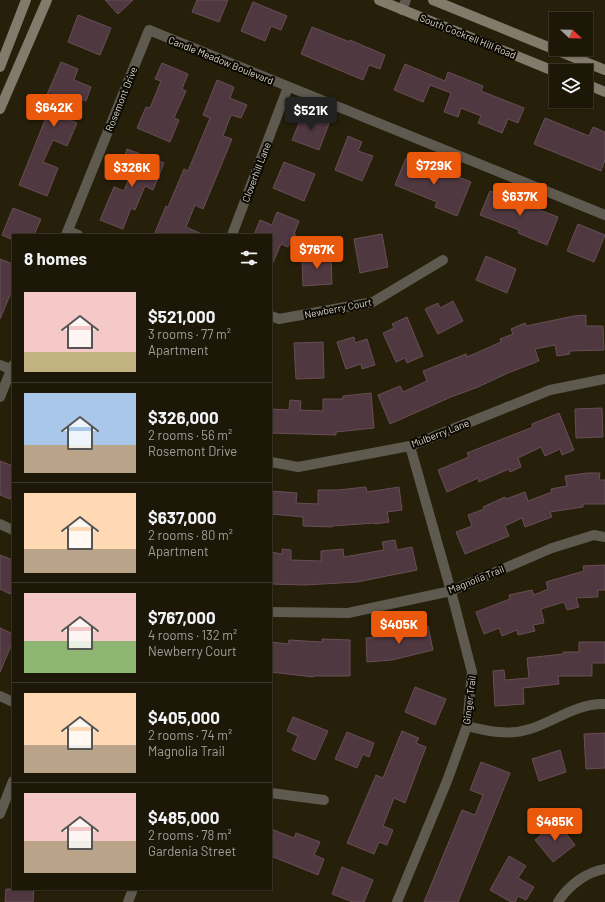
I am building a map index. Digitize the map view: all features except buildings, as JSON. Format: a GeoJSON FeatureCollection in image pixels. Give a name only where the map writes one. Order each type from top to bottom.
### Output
{"type":"FeatureCollection","features":[{"type":"Feature","properties":{"kind":"main road"},"geometry":{"type":"LineString","coordinates":[[0,67],[26,0]]}},
{"type":"Feature","properties":{"kind":"main road"},"geometry":{"type":"LineString","coordinates":[[0,109],[47,0]]}},
{"type":"Feature","properties":{"kind":"main road","name":"South Cockrell Hill Road"},"geometry":{"type":"LineString","coordinates":[[380,0],[549,69]]}},
{"type":"Feature","properties":{"kind":"main road","name":"South Cockrell Hill Road"},"geometry":{"type":"LineString","coordinates":[[433,0],[605,70]]}},
{"type":"Feature","properties":{"kind":"main road"},"geometry":{"type":"LineString","coordinates":[[593,87],[605,92]]}},
{"type":"Feature","properties":{"kind":"street"},"geometry":{"type":"LineString","coordinates":[[402,10],[406,0]]}},
{"type":"Feature","properties":{"kind":"street","name":"Candle Meadow Boulevard"},"geometry":{"type":"LineString","coordinates":[[149,30],[605,215]]}},
{"type":"Feature","properties":{"kind":"street","name":"Rosemont Drive"},"geometry":{"type":"LineString","coordinates":[[67,233],[149,30]]}},
{"type":"Feature","properties":{"kind":"street","name":"Cloverhill Lane"},"geometry":{"type":"LineString","coordinates":[[232,234],[288,87]]}},
{"type":"Feature","properties":{"kind":"street","name":"Newberry Court"},"geometry":{"type":"LineString","coordinates":[[272,316],[279,319],[373,302],[443,260]]}},
{"type":"Feature","properties":{"kind":"street"},"geometry":{"type":"LineString","coordinates":[[0,365],[12,368],[0,397]]}},
{"type":"Feature","properties":{"kind":"street","name":"Mulberry Lane"},"geometry":{"type":"LineString","coordinates":[[272,462],[298,467],[410,446],[550,390],[605,379]]}},
{"type":"Feature","properties":{"kind":"street","name":"Ginger Trail"},"geometry":{"type":"LineString","coordinates":[[397,902],[447,781],[467,726],[472,672],[451,590],[410,446]]}},
{"type":"Feature","properties":{"kind":"street"},"geometry":{"type":"LineString","coordinates":[[0,524],[12,530]]}},
{"type":"Feature","properties":{"kind":"street","name":"Magnolia Trail"},"geometry":{"type":"LineString","coordinates":[[272,612],[348,613],[451,590],[552,548],[594,535],[605,537]]}},
{"type":"Feature","properties":{"kind":"street"},"geometry":{"type":"LineString","coordinates":[[0,696],[12,702]]}},
{"type":"Feature","properties":{"kind":"street"},"geometry":{"type":"LineString","coordinates":[[467,726],[502,733],[529,729],[574,710],[605,704]]}},
{"type":"Feature","properties":{"kind":"street"},"geometry":{"type":"LineString","coordinates":[[0,814],[12,784]]}},
{"type":"Feature","properties":{"kind":"street"},"geometry":{"type":"LineString","coordinates":[[272,793],[324,800]]}},
{"type":"Feature","properties":{"kind":"street"},"geometry":{"type":"LineString","coordinates":[[558,902],[564,893],[582,878],[598,870],[605,869]]}},
{"type":"Feature","properties":{"kind":"street"},"geometry":{"type":"LineString","coordinates":[[128,902],[133,890]]}}]}
